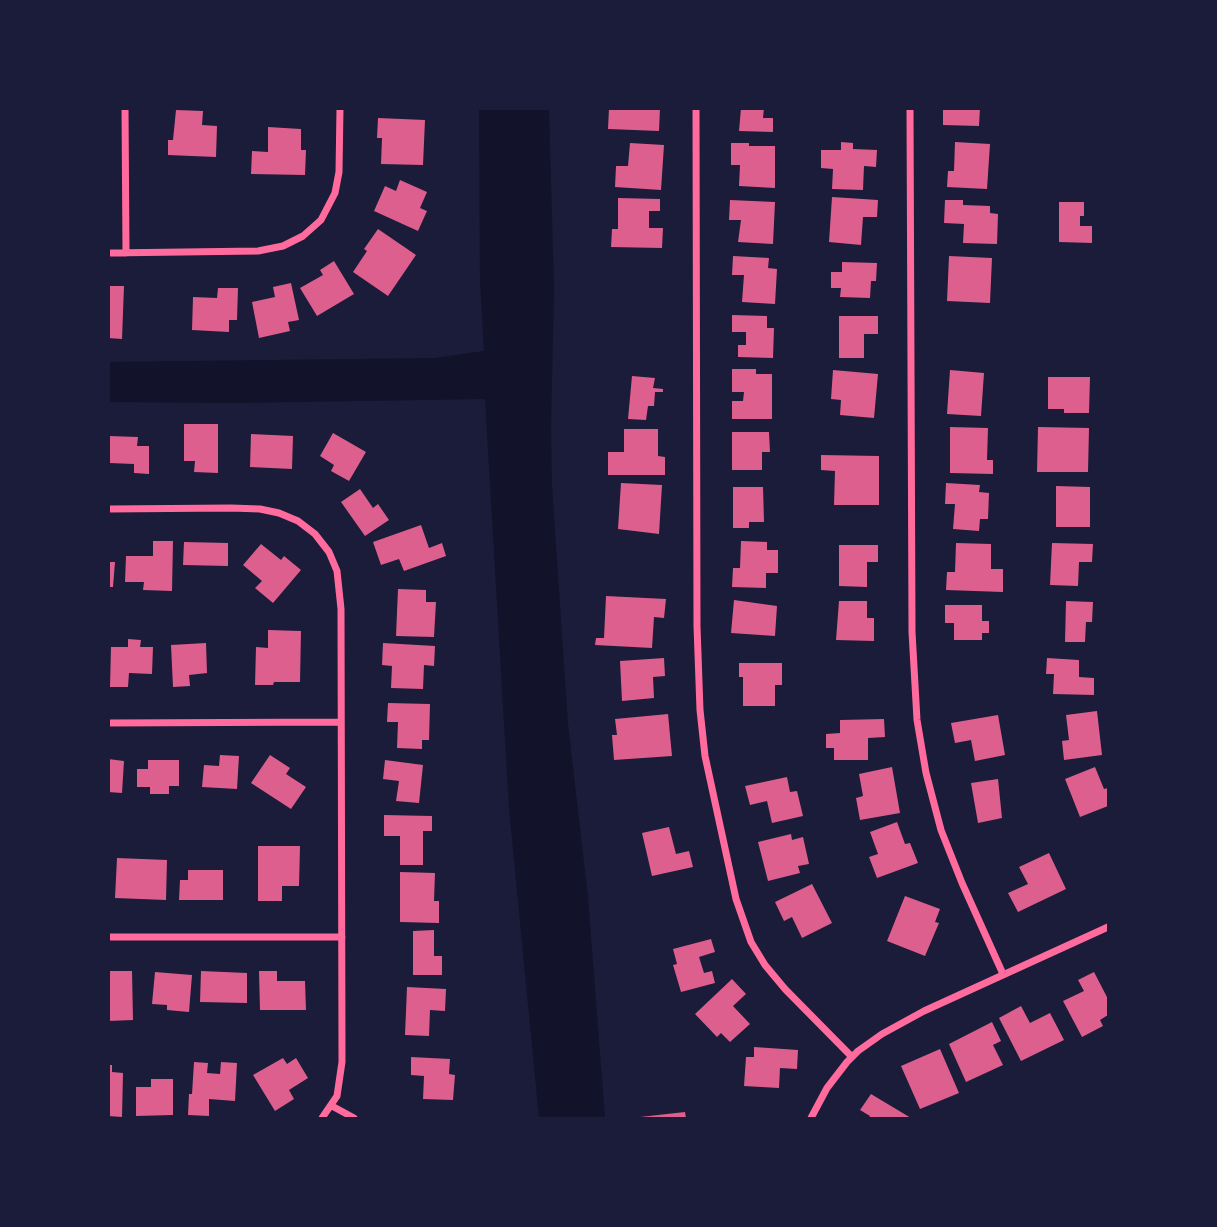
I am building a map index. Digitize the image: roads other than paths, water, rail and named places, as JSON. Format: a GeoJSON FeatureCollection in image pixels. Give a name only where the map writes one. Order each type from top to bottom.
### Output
{"type":"FeatureCollection","features":[{"type":"Feature","properties":{"kind":"street"},"geometry":{"type":"LineString","coordinates":[[125,108],[126,253]]}},
{"type":"Feature","properties":{"kind":"street"},"geometry":{"type":"LineString","coordinates":[[108,253],[258,251],[282,246],[303,236],[321,220],[335,193],[339,172],[340,108]]}},
{"type":"Feature","properties":{"kind":"street"},"geometry":{"type":"LineString","coordinates":[[696,108],[697,626],[700,710],[705,756],[736,899],[751,942],[765,965],[785,989],[852,1056]]}},
{"type":"Feature","properties":{"kind":"street"},"geometry":{"type":"LineString","coordinates":[[910,108],[912,618],[917,720],[926,773],[942,830],[962,883],[1003,974]]}},
{"type":"Feature","properties":{"kind":"street"},"geometry":{"type":"LineString","coordinates":[[108,509],[260,509],[288,516],[306,526],[329,552],[339,583],[342,1062],[340,1084],[332,1106],[322,1118]]}},
{"type":"Feature","properties":{"kind":"street"},"geometry":{"type":"LineString","coordinates":[[108,723],[341,722]]}},
{"type":"Feature","properties":{"kind":"street"},"geometry":{"type":"LineString","coordinates":[[811,1118],[827,1088],[852,1056],[897,1025],[1108,927]]}},
{"type":"Feature","properties":{"kind":"street"},"geometry":{"type":"LineString","coordinates":[[108,937],[342,937]]}},
{"type":"Feature","properties":{"kind":"street"},"geometry":{"type":"LineString","coordinates":[[332,1106],[354,1118]]}}]}
